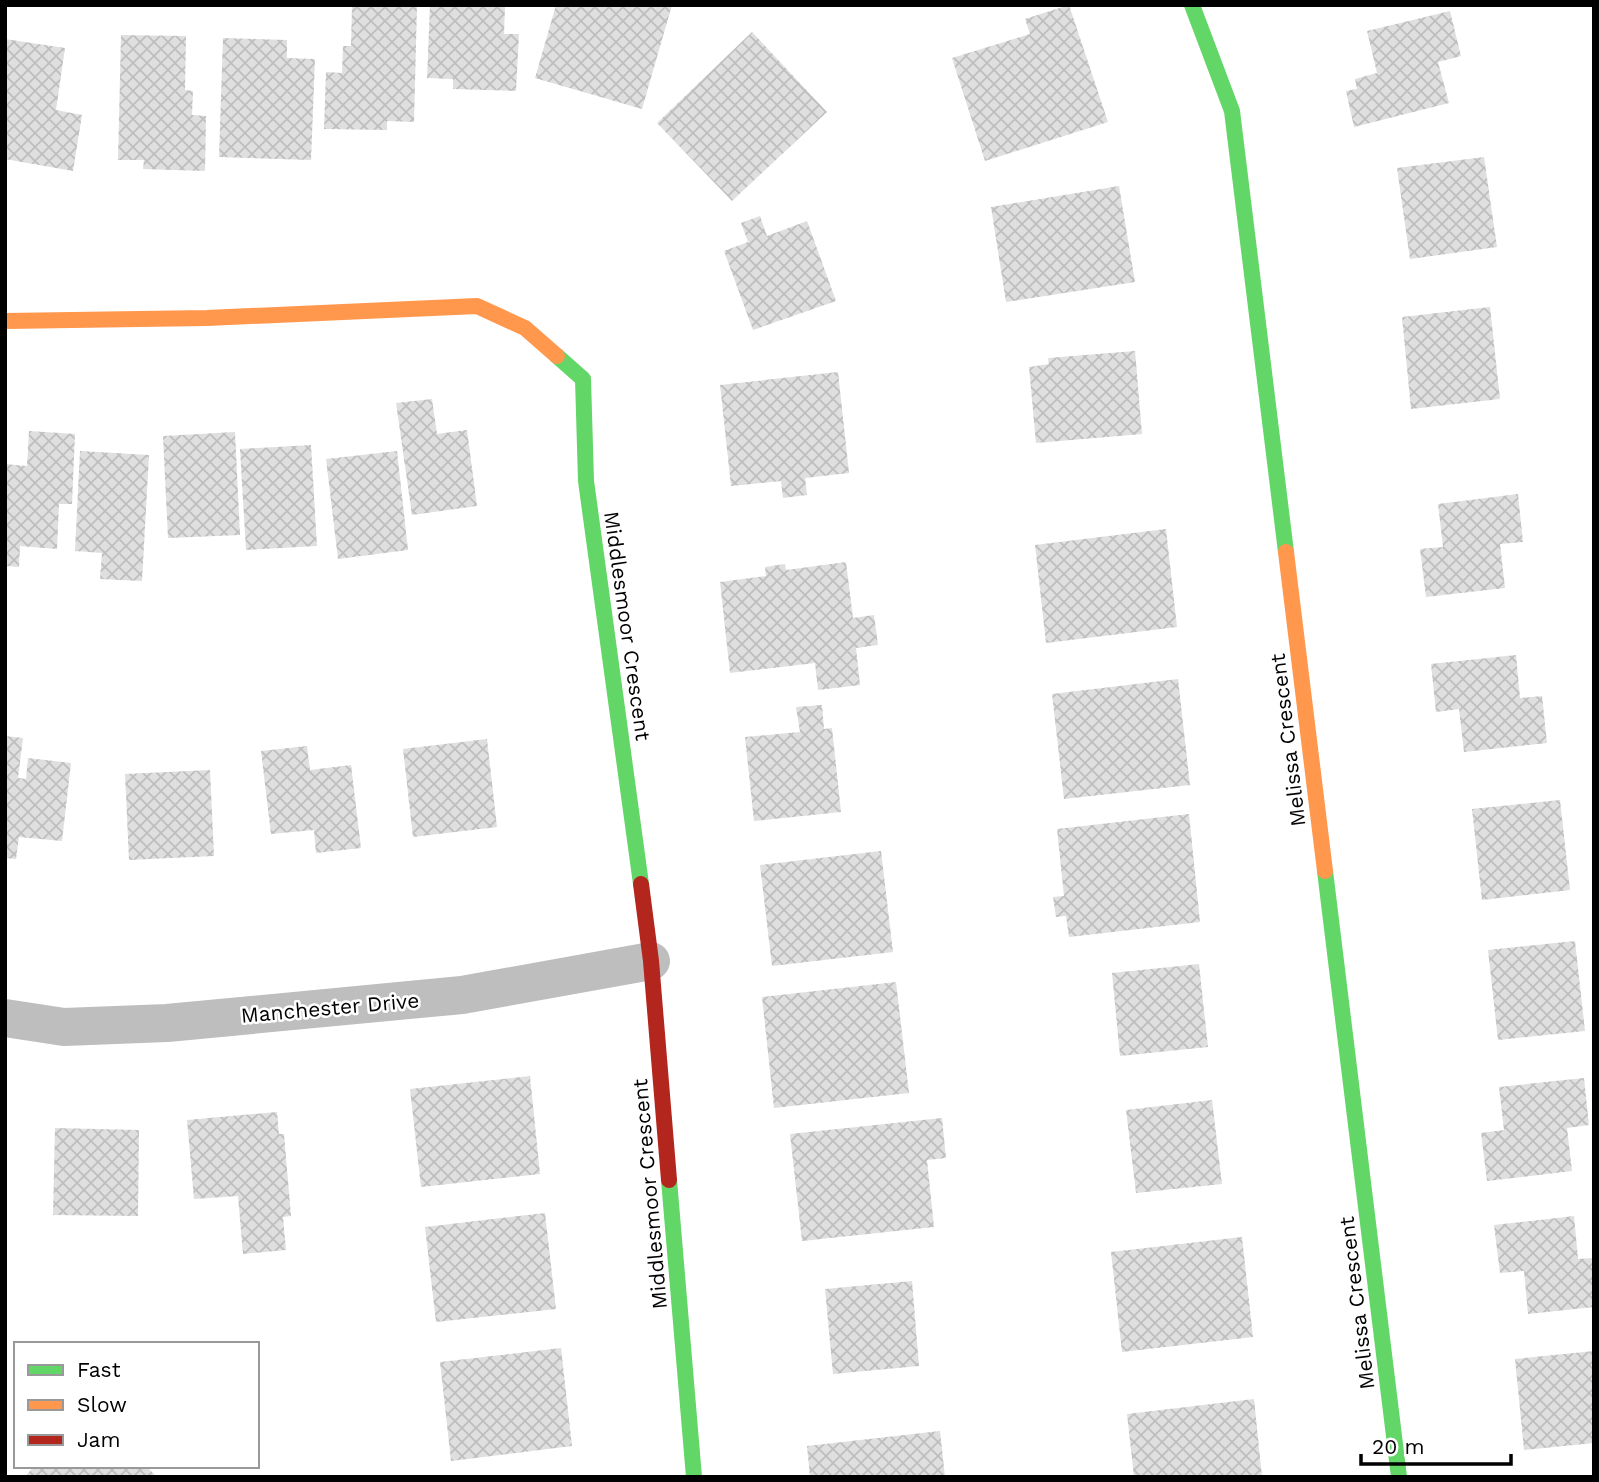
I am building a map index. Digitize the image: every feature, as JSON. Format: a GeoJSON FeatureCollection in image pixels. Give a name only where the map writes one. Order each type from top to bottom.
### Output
{"type":"FeatureCollection","features":[{"type":"Feature","properties":{"kind":"street","name":"Melissa Crescent"},"geometry":{"type":"LineString","coordinates":[[1192,5],[1232,111],[1399,1477]]}},
{"type":"Feature","properties":{"kind":"street","name":"Middlesmoor Crescent"},"geometry":{"type":"LineString","coordinates":[[5,321],[207,318],[477,306],[525,328],[583,379],[586,481],[651,961],[694,1477]]}},
{"type":"Feature","properties":{"kind":"street","name":"Manchester Drive"},"geometry":{"type":"LineString","coordinates":[[5,1018],[64,1027],[167,1023],[461,995],[651,961]]}},
{"type":"Feature","properties":{"kind":"building"},"geometry":{"type":"Polygon","coordinates":[[[352,5],[417,5],[414,122],[387,121],[387,130],[324,129],[326,72],[342,73],[343,46],[351,46],[352,5]]]}},
{"type":"Feature","properties":{"kind":"building"},"geometry":{"type":"Polygon","coordinates":[[[430,5],[505,7],[504,34],[519,34],[516,91],[453,89],[453,79],[427,78],[430,5]]]}},
{"type":"Feature","properties":{"kind":"building"},"geometry":{"type":"Polygon","coordinates":[[[556,5],[672,5],[642,109],[535,78],[556,5]]]}},
{"type":"Feature","properties":{"kind":"building"},"geometry":{"type":"Polygon","coordinates":[[[1069,5],[1108,122],[985,161],[952,58],[1030,34],[1025,19],[1069,5]]]}},
{"type":"Feature","properties":{"kind":"building"},"geometry":{"type":"Polygon","coordinates":[[[1450,11],[1461,56],[1438,62],[1449,103],[1354,127],[1346,91],[1357,89],[1355,79],[1377,73],[1367,31],[1450,11]]]}},
{"type":"Feature","properties":{"kind":"building"},"geometry":{"type":"Polygon","coordinates":[[[752,32],[827,112],[732,201],[657,123],[752,32]]]}},
{"type":"Feature","properties":{"kind":"building"},"geometry":{"type":"Polygon","coordinates":[[[121,35],[186,36],[185,90],[193,91],[192,115],[206,116],[205,171],[143,169],[144,160],[118,160],[121,35]]]}},
{"type":"Feature","properties":{"kind":"building"},"geometry":{"type":"Polygon","coordinates":[[[223,38],[287,40],[287,58],[315,59],[311,160],[219,157],[223,38]]]}},
{"type":"Feature","properties":{"kind":"building"},"geometry":{"type":"Polygon","coordinates":[[[5,39],[65,48],[56,110],[82,115],[73,171],[5,159],[5,39]]]}},
{"type":"Feature","properties":{"kind":"building"},"geometry":{"type":"Polygon","coordinates":[[[1484,157],[1497,247],[1410,259],[1397,168],[1484,157]]]}},
{"type":"Feature","properties":{"kind":"building"},"geometry":{"type":"Polygon","coordinates":[[[1119,186],[1135,282],[1006,302],[991,207],[1119,186]]]}},
{"type":"Feature","properties":{"kind":"building"},"geometry":{"type":"Polygon","coordinates":[[[760,216],[767,236],[807,221],[836,301],[753,330],[724,251],[748,242],[741,223],[760,216]]]}},
{"type":"Feature","properties":{"kind":"building"},"geometry":{"type":"Polygon","coordinates":[[[1490,307],[1500,399],[1411,409],[1402,317],[1490,307]]]}},
{"type":"Feature","properties":{"kind":"building"},"geometry":{"type":"Polygon","coordinates":[[[1135,351],[1142,434],[1036,443],[1029,367],[1049,364],[1048,358],[1135,351]]]}},
{"type":"Feature","properties":{"kind":"building"},"geometry":{"type":"Polygon","coordinates":[[[838,372],[849,473],[805,478],[807,495],[783,498],[781,481],[731,486],[720,385],[838,372]]]}},
{"type":"Feature","properties":{"kind":"building"},"geometry":{"type":"Polygon","coordinates":[[[432,399],[437,434],[467,430],[477,506],[412,515],[396,403],[432,399]]]}},
{"type":"Feature","properties":{"kind":"building"},"geometry":{"type":"Polygon","coordinates":[[[29,431],[75,434],[72,504],[59,504],[57,549],[20,546],[19,567],[5,566],[5,464],[27,466],[29,431]]]}},
{"type":"Feature","properties":{"kind":"building"},"geometry":{"type":"Polygon","coordinates":[[[235,432],[240,535],[168,538],[163,436],[235,432]]]}},
{"type":"Feature","properties":{"kind":"building"},"geometry":{"type":"Polygon","coordinates":[[[311,445],[317,546],[246,550],[240,449],[311,445]]]}},
{"type":"Feature","properties":{"kind":"building"},"geometry":{"type":"Polygon","coordinates":[[[80,451],[149,455],[142,581],[100,579],[102,553],[75,551],[80,451]]]}},
{"type":"Feature","properties":{"kind":"building"},"geometry":{"type":"Polygon","coordinates":[[[397,451],[408,550],[338,559],[326,459],[397,451]]]}},
{"type":"Feature","properties":{"kind":"building"},"geometry":{"type":"Polygon","coordinates":[[[1518,494],[1523,542],[1500,544],[1505,588],[1426,597],[1420,549],[1443,547],[1438,504],[1518,494]]]}},
{"type":"Feature","properties":{"kind":"building"},"geometry":{"type":"Polygon","coordinates":[[[1166,529],[1177,627],[1046,643],[1035,545],[1166,529]]]}},
{"type":"Feature","properties":{"kind":"building"},"geometry":{"type":"Polygon","coordinates":[[[846,562],[853,618],[874,615],[878,645],[856,648],[860,685],[818,690],[815,663],[730,673],[720,582],[766,576],[765,567],[785,564],[786,570],[846,562]]]}},
{"type":"Feature","properties":{"kind":"building"},"geometry":{"type":"Polygon","coordinates":[[[1516,655],[1520,698],[1542,696],[1547,743],[1464,752],[1459,709],[1436,712],[1431,664],[1516,655]]]}},
{"type":"Feature","properties":{"kind":"building"},"geometry":{"type":"Polygon","coordinates":[[[1178,679],[1190,785],[1064,799],[1052,694],[1178,679]]]}},
{"type":"Feature","properties":{"kind":"building"},"geometry":{"type":"Polygon","coordinates":[[[822,705],[824,729],[832,728],[841,812],[754,821],[745,737],[800,732],[796,707],[822,705]]]}},
{"type":"Feature","properties":{"kind":"building"},"geometry":{"type":"Polygon","coordinates":[[[5,736],[23,738],[18,778],[26,779],[28,758],[71,763],[62,841],[19,837],[16,859],[5,858],[5,736]]]}},
{"type":"Feature","properties":{"kind":"building"},"geometry":{"type":"Polygon","coordinates":[[[487,739],[497,827],[413,837],[403,749],[487,739]]]}},
{"type":"Feature","properties":{"kind":"building"},"geometry":{"type":"Polygon","coordinates":[[[307,746],[310,770],[351,765],[361,848],[316,853],[314,830],[271,834],[261,751],[307,746]]]}},
{"type":"Feature","properties":{"kind":"building"},"geometry":{"type":"Polygon","coordinates":[[[210,770],[214,856],[129,860],[125,774],[210,770]]]}},
{"type":"Feature","properties":{"kind":"building"},"geometry":{"type":"Polygon","coordinates":[[[1560,800],[1570,890],[1482,900],[1472,809],[1560,800]]]}},
{"type":"Feature","properties":{"kind":"building"},"geometry":{"type":"Polygon","coordinates":[[[1189,814],[1200,922],[1069,937],[1066,916],[1056,917],[1053,897],[1064,896],[1057,829],[1189,814]]]}},
{"type":"Feature","properties":{"kind":"building"},"geometry":{"type":"Polygon","coordinates":[[[881,851],[893,952],[772,966],[760,865],[881,851]]]}},
{"type":"Feature","properties":{"kind":"building"},"geometry":{"type":"Polygon","coordinates":[[[1575,941],[1585,1031],[1498,1040],[1488,950],[1575,941]]]}},
{"type":"Feature","properties":{"kind":"building"},"geometry":{"type":"Polygon","coordinates":[[[1199,964],[1208,1047],[1120,1056],[1112,973],[1199,964]]]}},
{"type":"Feature","properties":{"kind":"building"},"geometry":{"type":"Polygon","coordinates":[[[896,982],[909,1093],[774,1108],[762,997],[896,982]]]}},
{"type":"Feature","properties":{"kind":"building"},"geometry":{"type":"Polygon","coordinates":[[[530,1076],[540,1174],[421,1187],[410,1089],[530,1076]]]}},
{"type":"Feature","properties":{"kind":"building"},"geometry":{"type":"Polygon","coordinates":[[[1584,1078],[1589,1125],[1567,1128],[1572,1171],[1487,1181],[1481,1133],[1504,1130],[1499,1087],[1584,1078]]]}},
{"type":"Feature","properties":{"kind":"building"},"geometry":{"type":"Polygon","coordinates":[[[1212,1100],[1222,1184],[1136,1193],[1126,1110],[1212,1100]]]}},
{"type":"Feature","properties":{"kind":"building"},"geometry":{"type":"Polygon","coordinates":[[[277,1112],[279,1134],[284,1134],[291,1216],[283,1217],[286,1250],[243,1254],[238,1196],[194,1199],[187,1120],[277,1112]]]}},
{"type":"Feature","properties":{"kind":"building"},"geometry":{"type":"Polygon","coordinates":[[[942,1118],[946,1158],[927,1160],[934,1227],[802,1241],[790,1134],[942,1118]]]}},
{"type":"Feature","properties":{"kind":"building"},"geometry":{"type":"Polygon","coordinates":[[[55,1128],[139,1130],[138,1216],[53,1215],[55,1128]]]}},
{"type":"Feature","properties":{"kind":"building"},"geometry":{"type":"Polygon","coordinates":[[[545,1213],[556,1309],[436,1322],[425,1227],[545,1213]]]}},
{"type":"Feature","properties":{"kind":"building"},"geometry":{"type":"Polygon","coordinates":[[[1574,1216],[1578,1259],[1594,1258],[1594,1307],[1528,1314],[1524,1271],[1500,1273],[1494,1225],[1574,1216]]]}},
{"type":"Feature","properties":{"kind":"building"},"geometry":{"type":"Polygon","coordinates":[[[1242,1237],[1253,1337],[1122,1352],[1111,1252],[1242,1237]]]}},
{"type":"Feature","properties":{"kind":"building"},"geometry":{"type":"Polygon","coordinates":[[[912,1281],[919,1366],[833,1374],[825,1289],[912,1281]]]}},
{"type":"Feature","properties":{"kind":"building"},"geometry":{"type":"Polygon","coordinates":[[[561,1348],[572,1446],[451,1461],[440,1362],[561,1348]]]}},
{"type":"Feature","properties":{"kind":"building"},"geometry":{"type":"Polygon","coordinates":[[[1594,1351],[1594,1443],[1524,1450],[1515,1359],[1594,1351]]]}},
{"type":"Feature","properties":{"kind":"building"},"geometry":{"type":"Polygon","coordinates":[[[1254,1399],[1262,1477],[1134,1477],[1127,1414],[1254,1399]]]}},
{"type":"Feature","properties":{"kind":"building"},"geometry":{"type":"Polygon","coordinates":[[[940,1431],[945,1477],[810,1477],[807,1446],[940,1431]]]}},
{"type":"Feature","properties":{"kind":"building"},"geometry":{"type":"Polygon","coordinates":[[[32,1468],[148,1468],[157,1477],[25,1477],[32,1468]]]}},
{"type":"Feature","properties":{"kind":"traffic: fast"},"geometry":{"type":"LineString","coordinates":[[1192,5],[1232,111],[1286,552]]}},
{"type":"Feature","properties":{"kind":"traffic: fast"},"geometry":{"type":"LineString","coordinates":[[557,356],[583,379],[586,481],[641,884]]}},
{"type":"Feature","properties":{"kind":"traffic: fast"},"geometry":{"type":"LineString","coordinates":[[1325,871],[1399,1477]]}},
{"type":"Feature","properties":{"kind":"traffic: fast"},"geometry":{"type":"LineString","coordinates":[[669,1180],[694,1477]]}},
{"type":"Feature","properties":{"kind":"traffic: slow"},"geometry":{"type":"LineString","coordinates":[[5,321],[207,318],[477,306],[525,328],[557,356]]}},
{"type":"Feature","properties":{"kind":"traffic: slow"},"geometry":{"type":"LineString","coordinates":[[1286,552],[1325,871]]}},
{"type":"Feature","properties":{"kind":"traffic: jam"},"geometry":{"type":"LineString","coordinates":[[641,884],[651,961],[669,1180]]}}]}
